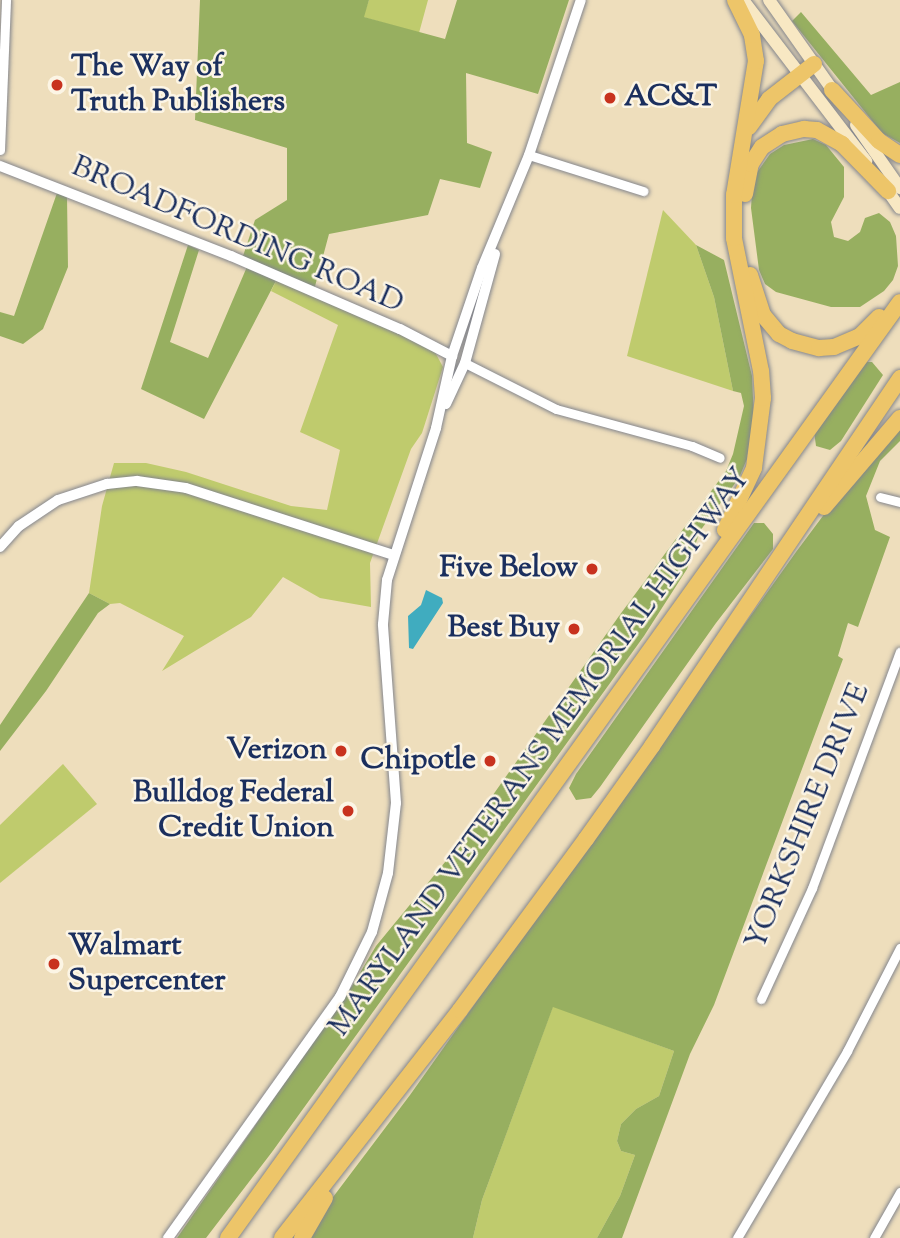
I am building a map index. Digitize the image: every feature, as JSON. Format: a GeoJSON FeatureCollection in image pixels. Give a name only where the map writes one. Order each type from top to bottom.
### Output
{"type":"FeatureCollection","features":[{"type":"Feature","properties":{"kind":"highway"},"geometry":{"type":"LineString","coordinates":[[659,637],[736,510],[754,468],[759,446],[764,398],[761,372],[741,286],[734,238],[734,195],[756,61],[752,36],[735,0]]}},
{"type":"Feature","properties":{"kind":"highway"},"geometry":{"type":"LineString","coordinates":[[743,139],[769,99],[814,64]]}},
{"type":"Feature","properties":{"kind":"highway"},"geometry":{"type":"LineString","coordinates":[[832,90],[879,141],[900,155]]}},
{"type":"Feature","properties":{"kind":"highway"},"geometry":{"type":"LineString","coordinates":[[894,189],[830,136],[817,130],[792,130],[762,147],[751,164],[745,197],[745,240],[751,283],[763,315],[779,334],[792,341],[819,348],[847,343],[860,336],[900,294]]}},
{"type":"Feature","properties":{"kind":"highway","name":"MARYLAND VETERANS MEMORIAL HIGHWAY"},"geometry":{"type":"LineString","coordinates":[[228,1238],[900,302]]}},
{"type":"Feature","properties":{"kind":"highway"},"geometry":{"type":"LineString","coordinates":[[282,1238],[381,1113],[593,828],[900,378]]}},
{"type":"Feature","properties":{"kind":"highway"},"geometry":{"type":"LineString","coordinates":[[765,579],[900,418]]}},
{"type":"Feature","properties":{"kind":"highway"},"geometry":{"type":"LineString","coordinates":[[302,1238],[381,1113]]}},
{"type":"Feature","properties":{"kind":"main road"},"geometry":{"type":"LineString","coordinates":[[743,0],[894,189]]}},
{"type":"Feature","properties":{"kind":"main road"},"geometry":{"type":"LineString","coordinates":[[769,0],[832,90],[894,189],[900,208]]}},
{"type":"Feature","properties":{"kind":"street"},"geometry":{"type":"LineString","coordinates":[[0,150],[6,0]]}},
{"type":"Feature","properties":{"kind":"street"},"geometry":{"type":"LineString","coordinates":[[436,428],[452,356],[482,268],[529,155],[581,0]]}},
{"type":"Feature","properties":{"kind":"street"},"geometry":{"type":"LineString","coordinates":[[529,155],[643,191]]}},
{"type":"Feature","properties":{"kind":"street","name":"BROADFORDING ROAD"},"geometry":{"type":"LineString","coordinates":[[0,166],[231,256],[400,329],[452,356]]}},
{"type":"Feature","properties":{"kind":"street"},"geometry":{"type":"LineString","coordinates":[[168,1238],[310,1041],[340,997],[361,959],[388,873],[396,803],[383,624],[384,597],[393,555],[436,428],[465,363],[483,303],[500,230]]}},
{"type":"Feature","properties":{"kind":"street"},"geometry":{"type":"LineString","coordinates":[[448,400],[452,356],[483,303]]}},
{"type":"Feature","properties":{"kind":"street"},"geometry":{"type":"LineString","coordinates":[[465,363],[556,409],[692,446],[720,458]]}},
{"type":"Feature","properties":{"kind":"street"},"geometry":{"type":"LineString","coordinates":[[0,547],[19,526],[58,500],[95,487],[136,481],[186,488],[393,555]]}},
{"type":"Feature","properties":{"kind":"street"},"geometry":{"type":"LineString","coordinates":[[880,497],[900,502]]}},
{"type":"Feature","properties":{"kind":"street","name":"YORKSHIRE DRIVE"},"geometry":{"type":"LineString","coordinates":[[761,999],[812,888],[900,652]]}},
{"type":"Feature","properties":{"kind":"street"},"geometry":{"type":"LineString","coordinates":[[737,1238],[847,1051],[900,948]]}},
{"type":"Feature","properties":{"kind":"street"},"geometry":{"type":"LineString","coordinates":[[874,1238],[900,1192]]}},
{"type":"Feature","properties":{"kind":"green space"},"geometry":{"type":"Polygon","coordinates":[[[200,0],[369,0],[364,17],[445,39],[457,0],[569,0],[538,94],[466,73],[467,143],[492,152],[480,188],[440,179],[428,215],[329,234],[314,290],[279,275],[204,419],[141,389],[188,245],[199,250],[170,342],[208,358],[249,262],[242,259],[255,220],[287,200],[287,148],[195,120],[200,0]]]}},
{"type":"Feature","properties":{"kind":"green space"},"geometry":{"type":"Polygon","coordinates":[[[369,0],[428,0],[419,33],[363,17],[369,0]]]}},
{"type":"Feature","properties":{"kind":"green space"},"geometry":{"type":"Polygon","coordinates":[[[801,12],[871,95],[900,82],[900,143],[882,133],[792,21],[801,12]]]}},
{"type":"Feature","properties":{"kind":"green space"},"geometry":{"type":"Polygon","coordinates":[[[813,139],[826,145],[844,167],[844,197],[831,222],[834,237],[848,241],[860,232],[865,218],[879,213],[890,222],[896,236],[898,266],[893,280],[884,291],[860,307],[831,307],[776,292],[765,284],[759,270],[751,208],[753,178],[770,154],[784,145],[813,139]]]}},
{"type":"Feature","properties":{"kind":"green space"},"geometry":{"type":"Polygon","coordinates":[[[57,193],[67,196],[68,267],[43,329],[23,344],[0,336],[0,312],[14,316],[57,193]]]}},
{"type":"Feature","properties":{"kind":"green space"},"geometry":{"type":"Polygon","coordinates":[[[663,210],[696,245],[714,297],[733,391],[627,356],[663,210]]]}},
{"type":"Feature","properties":{"kind":"green space"},"geometry":{"type":"Polygon","coordinates":[[[696,245],[724,260],[752,376],[754,420],[747,459],[739,478],[700,531],[687,569],[644,636],[272,1152],[206,1238],[177,1238],[352,986],[376,946],[450,856],[619,616],[726,471],[733,454],[744,406],[741,393],[733,391],[714,297],[696,245]]]}},
{"type":"Feature","properties":{"kind":"green space"},"geometry":{"type":"Polygon","coordinates":[[[279,275],[429,341],[443,367],[422,433],[411,449],[370,563],[371,607],[320,598],[283,577],[251,617],[162,671],[184,636],[120,603],[110,604],[89,593],[102,506],[114,463],[146,463],[186,472],[291,506],[327,510],[340,450],[300,432],[338,325],[271,291],[279,275]]]}},
{"type":"Feature","properties":{"kind":"green space"},"geometry":{"type":"Polygon","coordinates":[[[865,362],[872,362],[883,375],[841,441],[830,450],[816,446],[814,431],[865,362]]]}},
{"type":"Feature","properties":{"kind":"green space"},"geometry":{"type":"Polygon","coordinates":[[[900,422],[900,441],[880,461],[866,496],[875,530],[890,537],[858,627],[848,623],[838,656],[843,659],[714,1005],[690,1054],[622,1238],[597,1238],[620,1196],[635,1155],[621,1151],[617,1141],[621,1124],[636,1109],[659,1096],[674,1051],[553,1007],[482,1200],[473,1238],[309,1238],[321,1213],[410,1095],[796,552],[843,489],[900,422]]]}},
{"type":"Feature","properties":{"kind":"green space"},"geometry":{"type":"Polygon","coordinates":[[[754,523],[764,523],[773,534],[773,549],[716,623],[600,787],[591,798],[576,800],[569,788],[576,774],[754,523]]]}},
{"type":"Feature","properties":{"kind":"green space"},"geometry":{"type":"Polygon","coordinates":[[[89,593],[110,604],[98,613],[46,691],[0,751],[0,725],[89,593]]]}},
{"type":"Feature","properties":{"kind":"green space"},"geometry":{"type":"Polygon","coordinates":[[[63,764],[97,804],[0,883],[0,825],[63,764]]]}},
{"type":"Feature","properties":{"kind":"green space"},"geometry":{"type":"Polygon","coordinates":[[[553,1006],[674,1051],[659,1096],[636,1109],[621,1124],[617,1141],[621,1151],[635,1155],[620,1196],[597,1238],[473,1238],[482,1200],[553,1006]]]}},
{"type":"Feature","properties":{"kind":"water"},"geometry":{"type":"Polygon","coordinates":[[[426,590],[442,598],[443,603],[413,649],[409,648],[408,616],[421,605],[426,590]]]}},
{"type":"Feature","properties":{"kind":"place","name":"The Way of Truth Publishers"},"geometry":{"type":"Point","coordinates":[57,85]}},
{"type":"Feature","properties":{"kind":"place","name":"AC&T"},"geometry":{"type":"Point","coordinates":[610,98]}},
{"type":"Feature","properties":{"kind":"place","name":"Five Below"},"geometry":{"type":"Point","coordinates":[592,569]}},
{"type":"Feature","properties":{"kind":"place","name":"Best Buy"},"geometry":{"type":"Point","coordinates":[574,629]}},
{"type":"Feature","properties":{"kind":"place","name":"Verizon"},"geometry":{"type":"Point","coordinates":[341,751]}},
{"type":"Feature","properties":{"kind":"place","name":"Chipotle"},"geometry":{"type":"Point","coordinates":[490,761]}},
{"type":"Feature","properties":{"kind":"place","name":"Bulldog Federal Credit Union"},"geometry":{"type":"Point","coordinates":[348,811]}},
{"type":"Feature","properties":{"kind":"place","name":"Walmart Supercenter"},"geometry":{"type":"Point","coordinates":[54,964]}}]}
